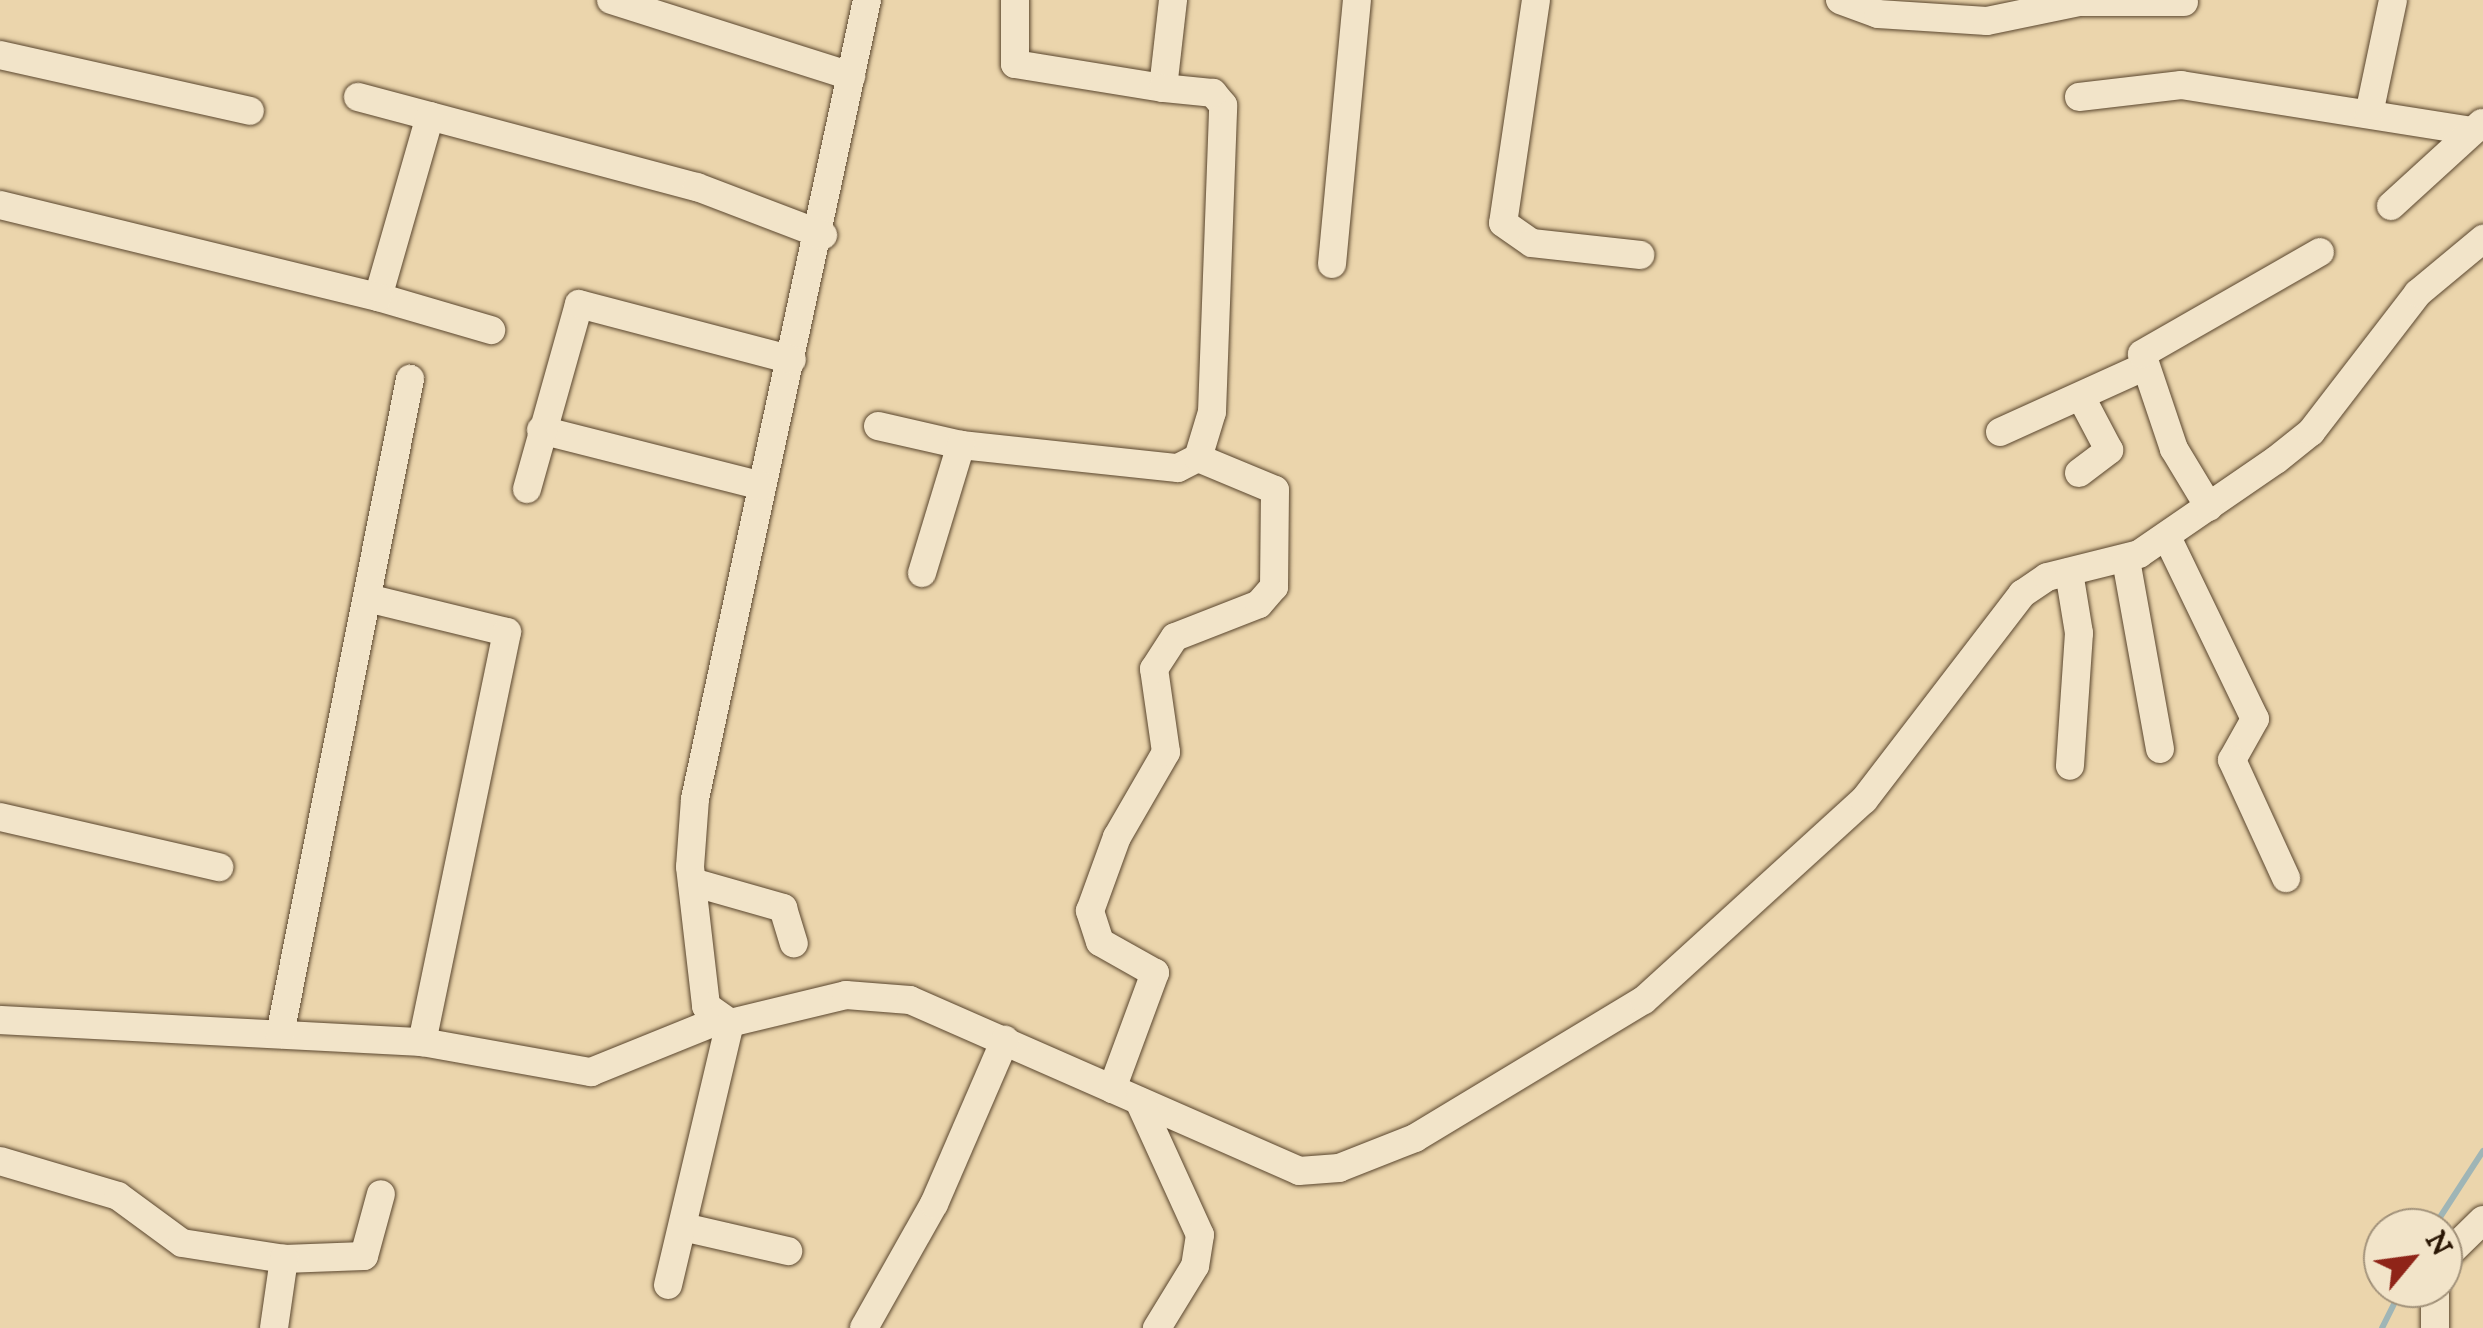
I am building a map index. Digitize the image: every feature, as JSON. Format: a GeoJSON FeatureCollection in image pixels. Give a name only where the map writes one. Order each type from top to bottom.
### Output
{"type":"FeatureCollection","features":[{"type":"Feature","properties":{"kind":"street"},"geometry":{"type":"LineString","coordinates":[[610,0],[851,76]]}},
{"type":"Feature","properties":{"kind":"street"},"geometry":{"type":"LineString","coordinates":[[724,1022],[706,1006],[692,882],[695,799],[762,486],[823,234],[867,0]]}},
{"type":"Feature","properties":{"kind":"street"},"geometry":{"type":"LineString","coordinates":[[878,426],[961,445],[1178,468],[1198,458],[1212,412],[1223,105],[1213,93],[1016,64],[1014,0]]}},
{"type":"Feature","properties":{"kind":"street"},"geometry":{"type":"LineString","coordinates":[[1163,88],[1174,0]]}},
{"type":"Feature","properties":{"kind":"street"},"geometry":{"type":"LineString","coordinates":[[1332,264],[1358,0]]}},
{"type":"Feature","properties":{"kind":"street"},"geometry":{"type":"LineString","coordinates":[[1536,0],[1504,223],[1532,243],[1640,255]]}},
{"type":"Feature","properties":{"kind":"street"},"geometry":{"type":"LineString","coordinates":[[1840,0],[1878,14],[1987,22],[2055,4],[2184,2]]}},
{"type":"Feature","properties":{"kind":"street"},"geometry":{"type":"LineString","coordinates":[[2369,114],[2393,0]]}},
{"type":"Feature","properties":{"kind":"street"},"geometry":{"type":"LineString","coordinates":[[0,55],[250,110]]}},
{"type":"Feature","properties":{"kind":"street"},"geometry":{"type":"LineString","coordinates":[[2079,98],[2181,85],[2369,114],[2478,126]]}},
{"type":"Feature","properties":{"kind":"street"},"geometry":{"type":"LineString","coordinates":[[358,97],[697,187],[823,234]]}},
{"type":"Feature","properties":{"kind":"street"},"geometry":{"type":"LineString","coordinates":[[378,296],[430,116]]}},
{"type":"Feature","properties":{"kind":"street"},"geometry":{"type":"LineString","coordinates":[[2391,206],[2478,126]]}},
{"type":"Feature","properties":{"kind":"street"},"geometry":{"type":"LineString","coordinates":[[0,206],[378,296],[491,330]]}},
{"type":"Feature","properties":{"kind":"street"},"geometry":{"type":"LineString","coordinates":[[0,1020],[422,1042],[591,1072],[724,1022],[869,996],[910,1000],[1139,1101],[1249,1156],[1311,1173],[1470,1110],[1575,1049],[1696,953],[1864,800],[2022,594],[2069,572],[2126,560],[2167,536],[2311,432],[2418,293],[2483,238]]}},
{"type":"Feature","properties":{"kind":"street"},"geometry":{"type":"LineString","coordinates":[[2208,507],[2174,449],[2143,367],[2149,348],[2320,252]]}},
{"type":"Feature","properties":{"kind":"street"},"geometry":{"type":"LineString","coordinates":[[527,489],[579,304],[792,360]]}},
{"type":"Feature","properties":{"kind":"street"},"geometry":{"type":"LineString","coordinates":[[2000,432],[2143,367]]}},
{"type":"Feature","properties":{"kind":"street"},"geometry":{"type":"LineString","coordinates":[[280,1034],[410,380]]}},
{"type":"Feature","properties":{"kind":"street"},"geometry":{"type":"LineString","coordinates":[[2080,473],[2109,450],[2082,397]]}},
{"type":"Feature","properties":{"kind":"street"},"geometry":{"type":"LineString","coordinates":[[541,430],[762,486]]}},
{"type":"Feature","properties":{"kind":"street"},"geometry":{"type":"LineString","coordinates":[[922,574],[961,445]]}},
{"type":"Feature","properties":{"kind":"street"},"geometry":{"type":"LineString","coordinates":[[1112,1089],[1155,973],[1100,942],[1090,912],[1117,837],[1166,752],[1154,670],[1175,637],[1260,604],[1274,587],[1276,490],[1198,458]]}},
{"type":"Feature","properties":{"kind":"street"},"geometry":{"type":"LineString","coordinates":[[2167,536],[2254,719],[2232,760],[2286,878]]}},
{"type":"Feature","properties":{"kind":"street"},"geometry":{"type":"LineString","coordinates":[[2126,560],[2160,748]]}},
{"type":"Feature","properties":{"kind":"street"},"geometry":{"type":"LineString","coordinates":[[2069,572],[2079,633],[2070,766]]}},
{"type":"Feature","properties":{"kind":"street"},"geometry":{"type":"LineString","coordinates":[[367,598],[507,632],[422,1042]]}},
{"type":"Feature","properties":{"kind":"street"},"geometry":{"type":"LineString","coordinates":[[0,817],[219,867]]}},
{"type":"Feature","properties":{"kind":"street"},"geometry":{"type":"LineString","coordinates":[[692,882],[783,908],[794,943]]}},
{"type":"Feature","properties":{"kind":"street"},"geometry":{"type":"LineString","coordinates":[[668,1285],[724,1022]]}},
{"type":"Feature","properties":{"kind":"street"},"geometry":{"type":"LineString","coordinates":[[864,1328],[934,1204],[1005,1040]]}},
{"type":"Feature","properties":{"kind":"street"},"geometry":{"type":"LineString","coordinates":[[1139,1101],[1200,1236],[1195,1266],[1157,1328]]}},
{"type":"Feature","properties":{"kind":"street"},"geometry":{"type":"LineString","coordinates":[[0,1161],[124,1198],[182,1243],[284,1259],[357,1261],[381,1194]]}},
{"type":"Feature","properties":{"kind":"street"},"geometry":{"type":"LineString","coordinates":[[2463,1239],[2483,1220]]}},
{"type":"Feature","properties":{"kind":"street"},"geometry":{"type":"LineString","coordinates":[[683,1227],[788,1251]]}},
{"type":"Feature","properties":{"kind":"street"},"geometry":{"type":"LineString","coordinates":[[274,1328],[284,1259]]}},
{"type":"Feature","properties":{"kind":"waterway"},"geometry":{"type":"LineString","coordinates":[[2446,1208],[2483,1151]]}},
{"type":"Feature","properties":{"kind":"waterway"},"geometry":{"type":"LineString","coordinates":[[2382,1328],[2392,1308]]}}]}
